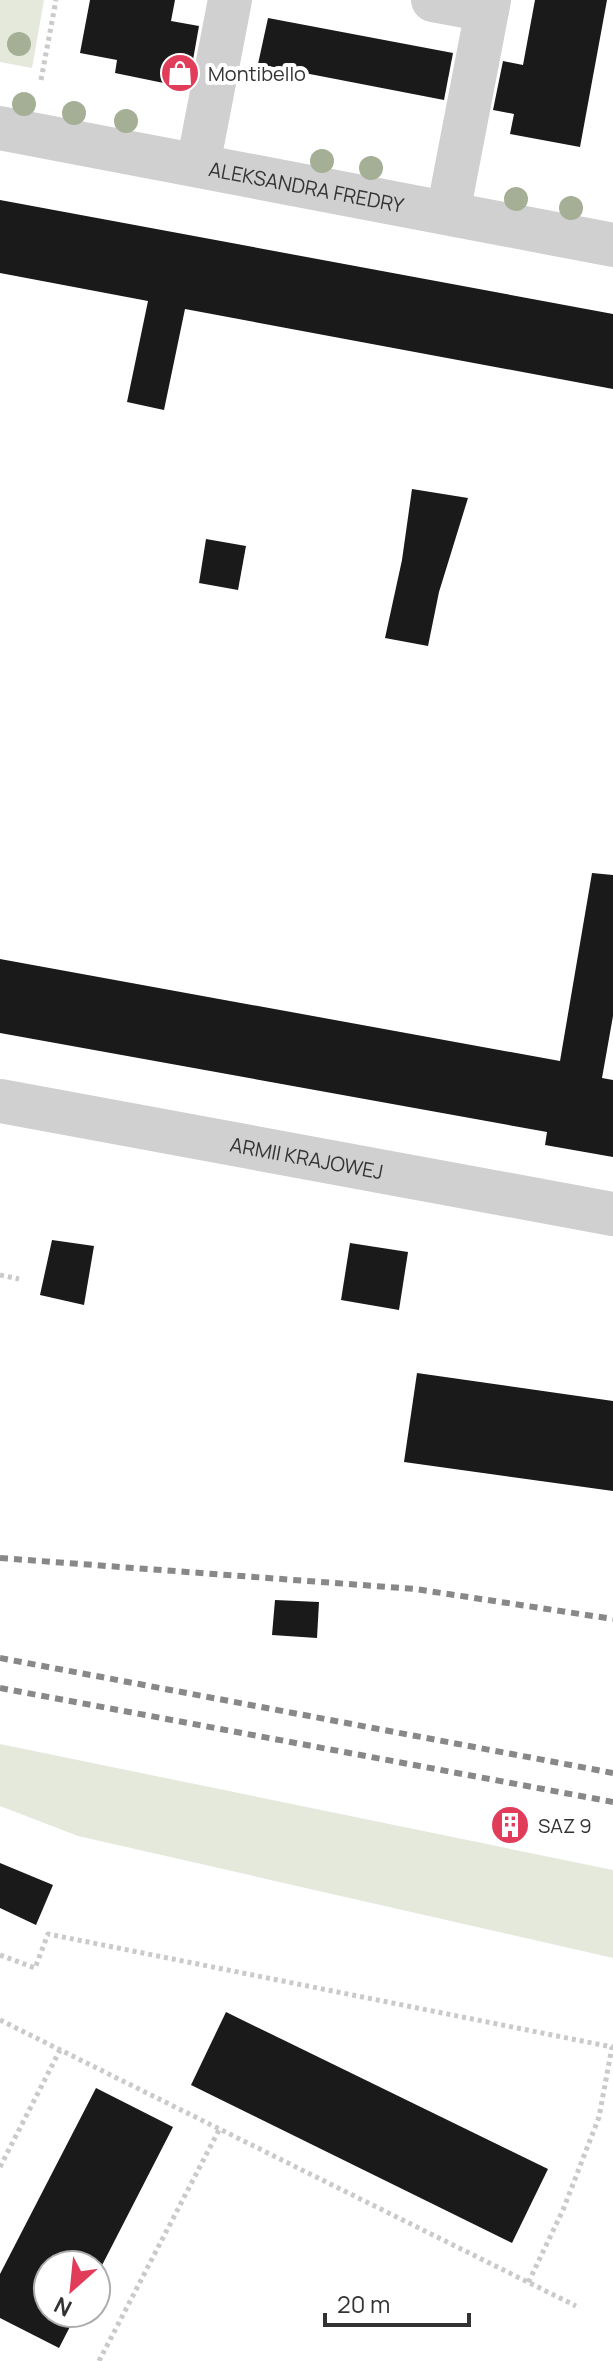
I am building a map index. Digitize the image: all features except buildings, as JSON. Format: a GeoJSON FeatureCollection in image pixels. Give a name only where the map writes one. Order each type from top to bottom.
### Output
{"type":"FeatureCollection","features":[{"type":"Feature","properties":{"kind":"street"},"geometry":{"type":"LineString","coordinates":[[198,165],[230,0]]}},
{"type":"Feature","properties":{"kind":"street"},"geometry":{"type":"LineString","coordinates":[[433,0],[488,5],[448,213]]}},
{"type":"Feature","properties":{"kind":"street","name":"ALEKSANDRA FREDRY"},"geometry":{"type":"LineString","coordinates":[[0,128],[613,245]]}},
{"type":"Feature","properties":{"kind":"street","name":"ARMII KRAJOWEJ"},"geometry":{"type":"LineString","coordinates":[[0,1101],[613,1214]]}},
{"type":"Feature","properties":{"kind":"path"},"geometry":{"type":"LineString","coordinates":[[41,80],[56,0]]}},
{"type":"Feature","properties":{"kind":"path"},"geometry":{"type":"LineString","coordinates":[[0,1275],[19,1279]]}},
{"type":"Feature","properties":{"kind":"path"},"geometry":{"type":"LineString","coordinates":[[0,1955],[35,1968],[48,1934],[612,2047],[599,2117],[563,2210],[528,2283]]}},
{"type":"Feature","properties":{"kind":"path"},"geometry":{"type":"LineString","coordinates":[[0,2020],[576,2306]]}},
{"type":"Feature","properties":{"kind":"path"},"geometry":{"type":"LineString","coordinates":[[0,2167],[60,2050]]}},
{"type":"Feature","properties":{"kind":"path"},"geometry":{"type":"LineString","coordinates":[[99,2361],[220,2128]]}},
{"type":"Feature","properties":{"kind":"shaded area"},"geometry":{"type":"Polygon","coordinates":[[[0,0],[44,0],[32,68],[0,62],[0,0]]]}},
{"type":"Feature","properties":{"kind":"shaded area"},"geometry":{"type":"Polygon","coordinates":[[[0,1744],[613,1870],[613,1958],[78,1836],[0,1806],[0,1744]]]}},
{"type":"Feature","properties":{"kind":"railway"},"geometry":{"type":"LineString","coordinates":[[0,1558],[415,1589],[613,1619]]}},
{"type":"Feature","properties":{"kind":"railway"},"geometry":{"type":"LineString","coordinates":[[0,1658],[613,1773]]}},
{"type":"Feature","properties":{"kind":"railway"},"geometry":{"type":"LineString","coordinates":[[0,1688],[613,1802]]}},
{"type":"Feature","properties":{"kind":"place","name":"Montibello"},"geometry":{"type":"Point","coordinates":[180,73]}},
{"type":"Feature","properties":{"kind":"place","name":"SAZ 9"},"geometry":{"type":"Point","coordinates":[510,1825]}}]}
